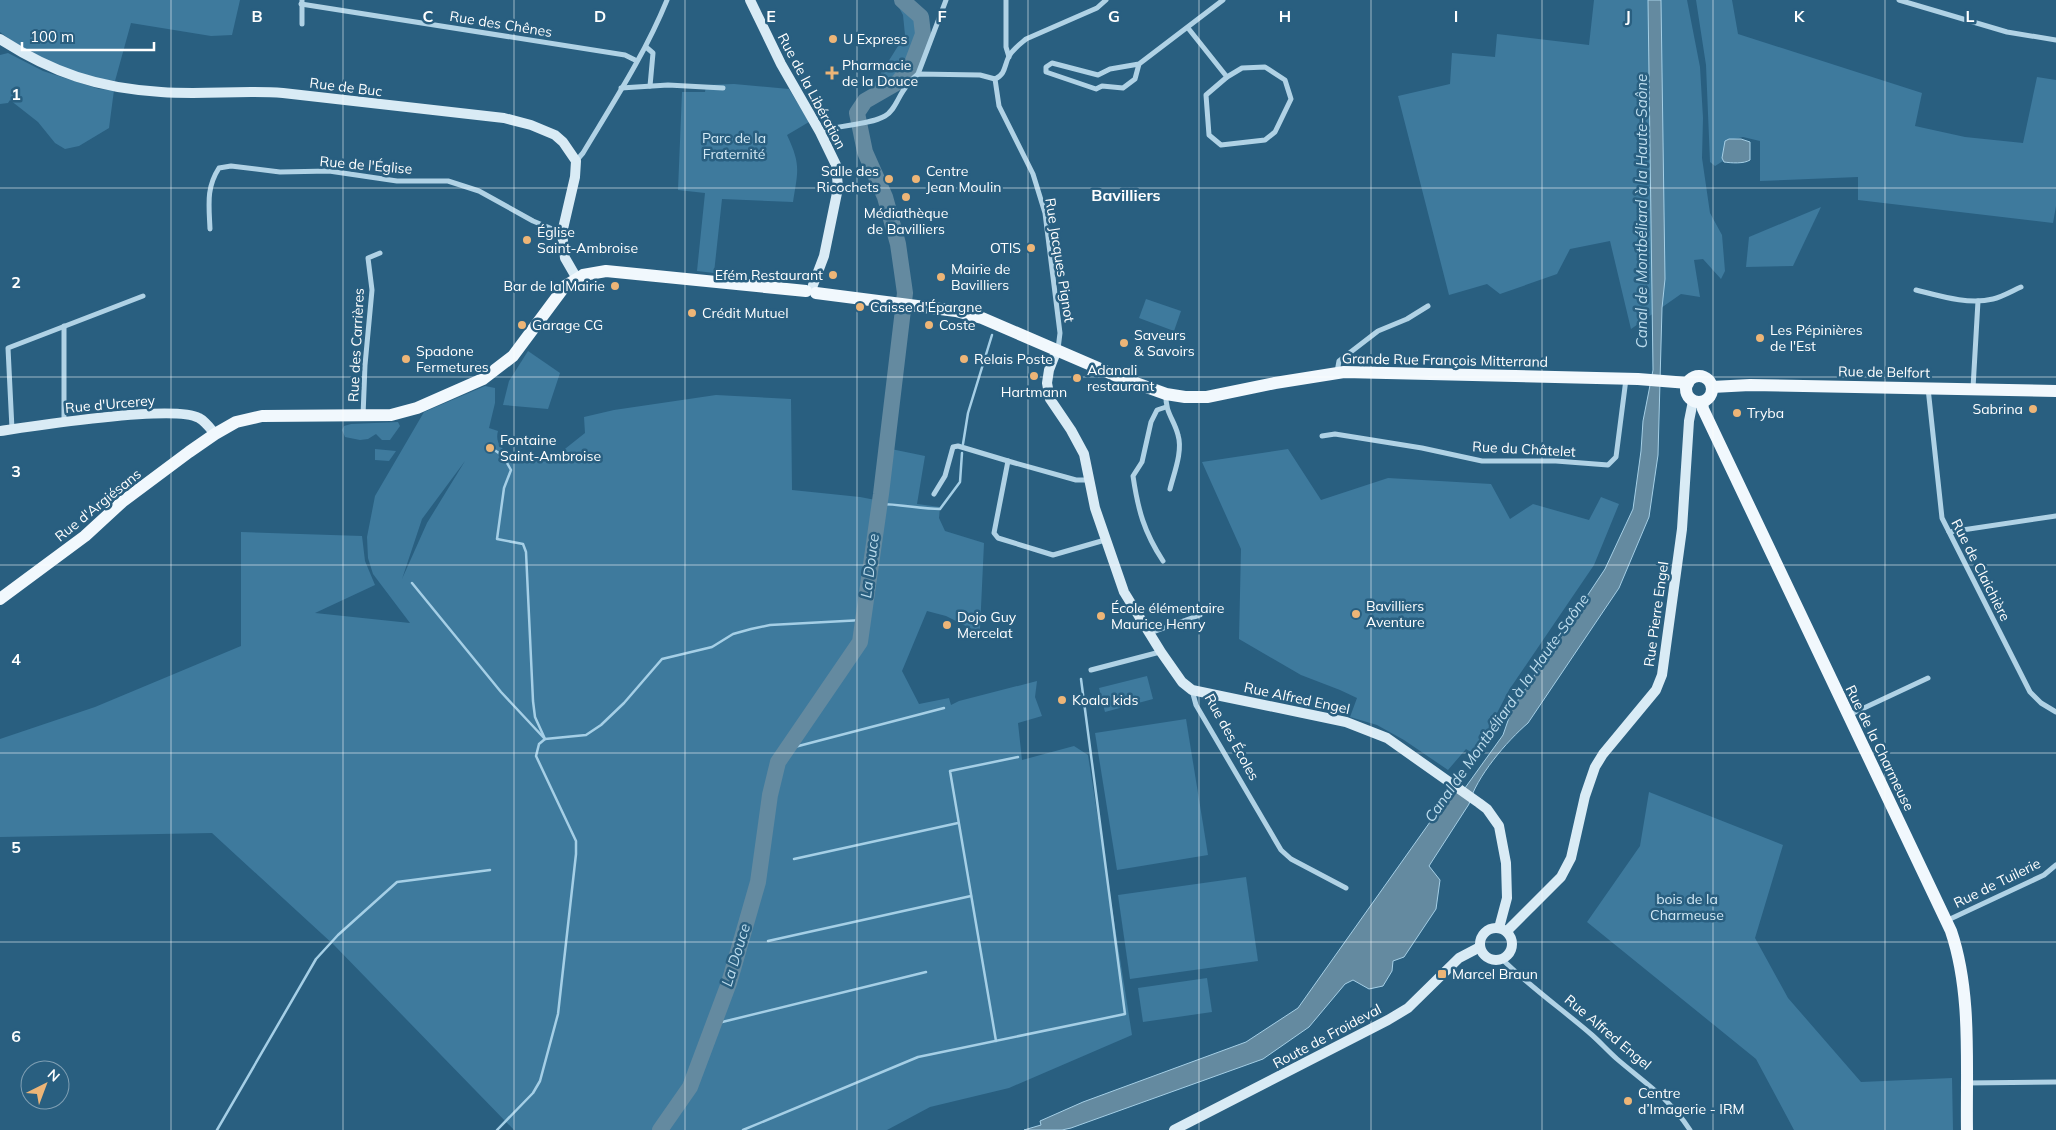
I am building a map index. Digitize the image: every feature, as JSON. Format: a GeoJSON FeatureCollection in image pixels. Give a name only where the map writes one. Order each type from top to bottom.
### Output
{"type":"FeatureCollection","features":[{"type":"Feature","properties":{"kind":"main road","name":"Grande Rue François Mitterrand"},"geometry":{"type":"LineString","coordinates":[[576,278],[606,272],[812,290],[956,311],[982,318],[1056,352],[1166,394],[1185,397],[1207,397],[1275,382],[1337,373],[1626,379],[1688,383]]}},
{"type":"Feature","properties":{"kind":"main road"},"geometry":{"type":"LineString","coordinates":[[215,434],[236,422],[262,416],[391,415],[417,408],[483,379],[495,371],[513,356],[565,286],[576,278]]}},
{"type":"Feature","properties":{"kind":"main road"},"geometry":{"type":"LineString","coordinates":[[1699,376],[1707,379],[1712,387],[1709,398],[1697,402],[1686,391],[1688,383],[1699,376]]}},
{"type":"Feature","properties":{"kind":"main road","name":"Rue de Belfort"},"geometry":{"type":"LineString","coordinates":[[1712,387],[1750,385],[2056,391]]}},
{"type":"Feature","properties":{"kind":"main road","name":"Rue de la Charmeuse"},"geometry":{"type":"LineString","coordinates":[[1697,402],[1703,409],[1947,920],[1959,955],[1964,984],[1967,1126]]}},
{"type":"Feature","properties":{"kind":"main road","name":"Rue d'Argiésans"},"geometry":{"type":"LineString","coordinates":[[0,599],[85,536],[130,497],[215,434]]}},
{"type":"Feature","properties":{"kind":"street"},"geometry":{"type":"LineString","coordinates":[[576,278],[565,258],[562,233],[575,177],[576,161],[583,153],[646,47],[667,0]]}},
{"type":"Feature","properties":{"kind":"street","name":"Rue de la Libération"},"geometry":{"type":"LineString","coordinates":[[750,0],[836,165],[838,188],[824,256],[812,290]]}},
{"type":"Feature","properties":{"kind":"street"},"geometry":{"type":"LineString","coordinates":[[820,132],[832,127],[851,125],[885,116],[893,110],[903,91],[918,74],[946,0]]}},
{"type":"Feature","properties":{"kind":"street"},"geometry":{"type":"LineString","coordinates":[[1006,0],[1006,47],[1009,57]]}},
{"type":"Feature","properties":{"kind":"street"},"geometry":{"type":"LineString","coordinates":[[918,74],[980,75],[995,79],[1001,76],[1009,57],[1018,45],[1026,39],[1098,8],[1106,0]]}},
{"type":"Feature","properties":{"kind":"street"},"geometry":{"type":"LineString","coordinates":[[1139,64],[1135,79],[1123,88],[1102,86],[1096,89],[1046,72],[1046,67],[1052,63],[1098,75],[1110,69],[1139,64],[1223,0]]}},
{"type":"Feature","properties":{"kind":"street"},"geometry":{"type":"LineString","coordinates":[[1899,0],[2007,32],[2056,40]]}},
{"type":"Feature","properties":{"kind":"street"},"geometry":{"type":"LineString","coordinates":[[302,2],[302,24]]}},
{"type":"Feature","properties":{"kind":"street","name":"Rue des Chênes"},"geometry":{"type":"LineString","coordinates":[[302,2],[625,55],[637,61]]}},
{"type":"Feature","properties":{"kind":"street"},"geometry":{"type":"LineString","coordinates":[[1188,28],[1227,76]]}},
{"type":"Feature","properties":{"kind":"street","name":"Rue de Buc"},"geometry":{"type":"LineString","coordinates":[[0,39],[29,58],[50,68],[99,84],[125,89],[162,92],[253,91],[283,93],[504,118],[531,125],[554,135],[563,142],[576,161]]}},
{"type":"Feature","properties":{"kind":"street"},"geometry":{"type":"LineString","coordinates":[[646,47],[653,53],[650,86]]}},
{"type":"Feature","properties":{"kind":"street"},"geometry":{"type":"LineString","coordinates":[[1265,67],[1285,80],[1291,99],[1275,132],[1265,140],[1221,145],[1209,135],[1206,95],[1227,76],[1242,68],[1265,67]]}},
{"type":"Feature","properties":{"kind":"street","name":"Rue Jacques Pignot"},"geometry":{"type":"LineString","coordinates":[[995,79],[1000,106],[1032,174],[1044,213],[1060,333],[1056,352]]}},
{"type":"Feature","properties":{"kind":"street"},"geometry":{"type":"LineString","coordinates":[[621,88],[650,86],[723,88]]}},
{"type":"Feature","properties":{"kind":"street","name":"Rue de l'Église"},"geometry":{"type":"LineString","coordinates":[[210,228],[209,194],[211,180],[219,168],[231,166],[280,172],[330,170],[397,182],[448,181],[479,191],[533,221],[562,233]]}},
{"type":"Feature","properties":{"kind":"street","name":"Rue des Carrières"},"geometry":{"type":"LineString","coordinates":[[364,416],[365,365],[372,290],[368,258],[380,252]]}},
{"type":"Feature","properties":{"kind":"street"},"geometry":{"type":"LineString","coordinates":[[1916,290],[1942,297],[1978,301],[1994,299],[2021,287]]}},
{"type":"Feature","properties":{"kind":"street"},"geometry":{"type":"LineString","coordinates":[[12,429],[8,348],[144,296]]}},
{"type":"Feature","properties":{"kind":"street"},"geometry":{"type":"LineString","coordinates":[[1973,389],[1978,301]]}},
{"type":"Feature","properties":{"kind":"street"},"geometry":{"type":"LineString","coordinates":[[1337,373],[1339,361],[1378,330],[1407,319],[1428,306]]}},
{"type":"Feature","properties":{"kind":"street"},"geometry":{"type":"LineString","coordinates":[[64,326],[64,422]]}},
{"type":"Feature","properties":{"kind":"street","name":"Rue des Écoles"},"geometry":{"type":"LineString","coordinates":[[1056,352],[1049,370],[1047,383],[1050,400],[1075,436],[1084,454],[1095,508],[1124,592],[1161,652],[1182,682],[1192,690],[1196,705],[1281,850],[1291,859],[1346,888]]}},
{"type":"Feature","properties":{"kind":"street","name":"Rue du Châtelet"},"geometry":{"type":"LineString","coordinates":[[1322,436],[1335,434],[1422,448],[1482,461],[1556,461],[1608,465],[1616,457],[1626,379]]}},
{"type":"Feature","properties":{"kind":"street","name":"Rue de Claichière"},"geometry":{"type":"LineString","coordinates":[[1928,388],[1942,518],[2030,692],[2040,704],[2056,712]]}},
{"type":"Feature","properties":{"kind":"street"},"geometry":{"type":"LineString","coordinates":[[1166,394],[1166,407],[1179,435],[1179,448],[1170,489]]}},
{"type":"Feature","properties":{"kind":"street","name":"Rue Pierre Engel"},"geometry":{"type":"LineString","coordinates":[[1503,929],[1561,877],[1571,858],[1585,796],[1596,767],[1603,754],[1656,690],[1662,675],[1682,529],[1689,421],[1697,402]]}},
{"type":"Feature","properties":{"kind":"street"},"geometry":{"type":"LineString","coordinates":[[1163,561],[1149,540],[1137,500],[1133,476],[1142,462],[1151,422],[1157,410],[1166,407]]}},
{"type":"Feature","properties":{"kind":"street","name":"Rue d'Urcerey"},"geometry":{"type":"LineString","coordinates":[[0,431],[64,422],[177,412],[198,417],[215,434]]}},
{"type":"Feature","properties":{"kind":"street"},"geometry":{"type":"LineString","coordinates":[[934,494],[945,476],[953,447],[958,446],[1076,480],[1090,480]]}},
{"type":"Feature","properties":{"kind":"street"},"geometry":{"type":"LineString","coordinates":[[1008,461],[994,533],[998,538],[1053,555],[1105,540]]}},
{"type":"Feature","properties":{"kind":"street"},"geometry":{"type":"LineString","coordinates":[[1949,532],[2056,516]]}},
{"type":"Feature","properties":{"kind":"street"},"geometry":{"type":"LineString","coordinates":[[1149,633],[1200,615]]}},
{"type":"Feature","properties":{"kind":"street"},"geometry":{"type":"LineString","coordinates":[[1091,670],[1161,652]]}},
{"type":"Feature","properties":{"kind":"street"},"geometry":{"type":"LineString","coordinates":[[1848,716],[1928,678]]}},
{"type":"Feature","properties":{"kind":"street","name":"Rue Alfred Engel"},"geometry":{"type":"LineString","coordinates":[[1192,690],[1346,722],[1387,738],[1476,800],[1487,809],[1499,826],[1506,863],[1507,898],[1503,929]]}},
{"type":"Feature","properties":{"kind":"street","name":"Rue de Tuilerie"},"geometry":{"type":"LineString","coordinates":[[1947,920],[2044,875],[2056,865]]}},
{"type":"Feature","properties":{"kind":"street"},"geometry":{"type":"LineString","coordinates":[[1493,927],[1503,929],[1512,941],[1512,946],[1507,956],[1502,959],[1491,959],[1482,953],[1479,942],[1484,932],[1493,927]]}},
{"type":"Feature","properties":{"kind":"street","name":"Route de Froideval"},"geometry":{"type":"LineString","coordinates":[[1174,1130],[1388,1020],[1408,1008],[1459,958],[1480,947]]}},
{"type":"Feature","properties":{"kind":"street","name":"Rue Alfred Engel"},"geometry":{"type":"LineString","coordinates":[[1502,959],[1671,1103],[1690,1130]]}},
{"type":"Feature","properties":{"kind":"street"},"geometry":{"type":"LineString","coordinates":[[1966,1083],[2056,1082]]}},
{"type":"Feature","properties":{"kind":"green space"},"geometry":{"type":"Polygon","coordinates":[[[0,0],[240,0],[232,35],[211,36],[131,23],[115,81],[84,75],[54,64],[26,50],[0,32],[0,0]]]}},
{"type":"Feature","properties":{"kind":"green space"},"geometry":{"type":"Polygon","coordinates":[[[895,0],[915,16],[919,31],[907,67],[887,85],[875,91],[871,89],[905,35],[903,15],[895,0]]]}},
{"type":"Feature","properties":{"kind":"green space"},"geometry":{"type":"Polygon","coordinates":[[[1594,0],[1687,0],[1700,67],[1703,118],[1702,158],[1710,213],[1722,235],[1725,271],[1721,279],[1703,259],[1694,260],[1700,297],[1681,294],[1631,329],[1610,241],[1570,249],[1557,274],[1500,294],[1487,284],[1449,295],[1398,96],[1450,84],[1452,53],[1495,57],[1497,34],[1589,45],[1594,0]]]}},
{"type":"Feature","properties":{"kind":"green space"},"geometry":{"type":"Polygon","coordinates":[[[1696,0],[1732,0],[1738,34],[1922,93],[1915,126],[1965,137],[2023,143],[2037,77],[2056,80],[2056,206],[2053,223],[1858,200],[1858,177],[1760,181],[1760,141],[1743,137],[1725,141],[1723,161],[1715,166],[1710,162],[1706,65],[1696,0]]]}},
{"type":"Feature","properties":{"kind":"green space"},"geometry":{"type":"Polygon","coordinates":[[[8,53],[43,71],[99,89],[114,90],[109,128],[79,146],[65,149],[55,143],[38,122],[10,100],[8,103],[0,104],[0,55],[8,53]]]}},
{"type":"Feature","properties":{"kind":"green space","name":"Parc de la Fraternité"},"geometry":{"type":"Polygon","coordinates":[[[734,84],[789,89],[809,122],[787,135],[795,154],[797,168],[793,202],[722,199],[714,273],[697,271],[705,193],[678,190],[682,92],[705,92],[706,85],[734,84]]]}},
{"type":"Feature","properties":{"kind":"green space"},"geometry":{"type":"Polygon","coordinates":[[[1821,207],[1793,266],[1746,267],[1749,237],[1821,207]]]}},
{"type":"Feature","properties":{"kind":"green space"},"geometry":{"type":"Polygon","coordinates":[[[1146,299],[1181,311],[1174,331],[1139,318],[1146,299]]]}},
{"type":"Feature","properties":{"kind":"green space"},"geometry":{"type":"Polygon","coordinates":[[[528,351],[560,373],[548,409],[503,405],[509,381],[528,351]]]}},
{"type":"Feature","properties":{"kind":"green space"},"geometry":{"type":"Polygon","coordinates":[[[485,386],[495,388],[495,403],[489,428],[498,431],[498,442],[504,450],[523,463],[551,460],[585,433],[584,417],[614,410],[716,395],[791,399],[792,490],[860,497],[886,502],[891,449],[925,456],[917,504],[940,507],[939,518],[945,531],[984,543],[980,629],[978,632],[946,616],[927,611],[902,671],[919,704],[949,698],[951,705],[959,701],[1037,681],[1035,697],[1042,716],[1018,723],[1022,760],[1074,746],[1088,755],[1132,1035],[1009,1088],[930,1107],[887,1130],[514,1130],[334,945],[212,833],[0,837],[0,739],[95,707],[241,646],[241,532],[362,536],[365,561],[375,585],[315,613],[410,623],[373,574],[368,558],[367,537],[375,496],[424,412],[485,386]],[[465,461],[422,519],[402,579],[427,523],[465,461]]]}},
{"type":"Feature","properties":{"kind":"green space"},"geometry":{"type":"Polygon","coordinates":[[[398,422],[400,426],[390,440],[382,440],[376,434],[368,439],[360,440],[345,437],[342,430],[344,426],[351,424],[398,422]]]}},
{"type":"Feature","properties":{"kind":"green space"},"geometry":{"type":"Polygon","coordinates":[[[375,449],[396,451],[389,461],[375,460],[375,449]]]}},
{"type":"Feature","properties":{"kind":"green space"},"geometry":{"type":"Polygon","coordinates":[[[1288,449],[1321,500],[1388,478],[1491,484],[1510,519],[1533,504],[1589,520],[1601,497],[1619,504],[1594,565],[1509,690],[1475,755],[1466,749],[1448,770],[1404,740],[1377,725],[1350,717],[1357,698],[1301,675],[1239,639],[1241,549],[1202,462],[1288,449]]]}},
{"type":"Feature","properties":{"kind":"green space"},"geometry":{"type":"Polygon","coordinates":[[[1147,676],[1153,699],[1105,712],[1099,688],[1147,676]]]}},
{"type":"Feature","properties":{"kind":"green space"},"geometry":{"type":"Polygon","coordinates":[[[1186,719],[1208,855],[1117,870],[1095,733],[1186,719]]]}},
{"type":"Feature","properties":{"kind":"green space","name":"bois de la Charmeuse"},"geometry":{"type":"Polygon","coordinates":[[[1649,792],[1783,845],[1755,938],[1788,998],[1861,1082],[1952,1078],[1953,1130],[1794,1130],[1756,1059],[1587,922],[1640,846],[1649,792]]]}},
{"type":"Feature","properties":{"kind":"green space"},"geometry":{"type":"Polygon","coordinates":[[[1246,877],[1258,961],[1130,979],[1118,895],[1246,877]]]}},
{"type":"Feature","properties":{"kind":"green space"},"geometry":{"type":"Polygon","coordinates":[[[1207,978],[1212,1012],[1143,1022],[1138,988],[1207,978]]]}},
{"type":"Feature","properties":{"kind":"shaded area"},"geometry":{"type":"Polygon","coordinates":[[[1648,0],[1661,0],[1665,279],[1662,308],[1658,455],[1649,517],[1619,588],[1528,723],[1502,749],[1478,782],[1469,804],[1429,866],[1440,880],[1436,909],[1404,957],[1393,961],[1392,971],[1383,986],[1369,989],[1353,980],[1345,984],[1309,1027],[1263,1059],[1071,1128],[1062,1130],[1024,1130],[1041,1125],[1040,1121],[1083,1102],[1246,1042],[1298,1008],[1452,791],[1465,788],[1503,735],[1512,709],[1605,569],[1633,509],[1643,421],[1653,370],[1648,0]]]}},
{"type":"Feature","properties":{"kind":"shaded area"},"geometry":{"type":"Polygon","coordinates":[[[1741,139],[1750,142],[1750,160],[1741,163],[1724,162],[1722,158],[1725,141],[1741,139]]]}},
{"type":"Feature","properties":{"kind":"waterway","name":"La Douce"},"geometry":{"type":"LineString","coordinates":[[660,1130],[690,1087],[729,983],[758,882],[770,795],[778,762],[860,642],[881,494],[905,293],[898,244],[885,197],[865,152],[857,113],[865,101],[898,82],[911,66],[923,34],[921,17],[902,0]]}},
{"type":"Feature","properties":{"kind":"waterway"},"geometry":{"type":"LineString","coordinates":[[963,444],[968,413],[992,335]]}},
{"type":"Feature","properties":{"kind":"waterway"},"geometry":{"type":"LineString","coordinates":[[493,449],[503,456],[511,470],[504,488],[497,539],[523,544],[526,552],[533,701],[535,717],[545,739]]}},
{"type":"Feature","properties":{"kind":"waterway"},"geometry":{"type":"LineString","coordinates":[[880,504],[940,509],[960,482],[962,453]]}},
{"type":"Feature","properties":{"kind":"waterway"},"geometry":{"type":"LineString","coordinates":[[412,583],[501,692],[544,738]]}},
{"type":"Feature","properties":{"kind":"waterway"},"geometry":{"type":"LineString","coordinates":[[497,1130],[533,1093],[540,1081],[558,1014],[576,854],[576,841],[536,756],[539,744],[545,739],[586,735],[601,725],[624,703],[662,659],[712,647],[733,634],[770,625],[863,620]]}},
{"type":"Feature","properties":{"kind":"waterway"},"geometry":{"type":"LineString","coordinates":[[743,1130],[918,1057],[1125,1014],[1081,679]]}},
{"type":"Feature","properties":{"kind":"waterway"},"geometry":{"type":"LineString","coordinates":[[787,749],[944,708]]}},
{"type":"Feature","properties":{"kind":"waterway"},"geometry":{"type":"LineString","coordinates":[[996,1041],[950,771],[1018,757]]}},
{"type":"Feature","properties":{"kind":"waterway"},"geometry":{"type":"LineString","coordinates":[[794,859],[958,823]]}},
{"type":"Feature","properties":{"kind":"waterway"},"geometry":{"type":"LineString","coordinates":[[217,1130],[316,959],[338,935],[397,882],[490,870]]}},
{"type":"Feature","properties":{"kind":"waterway"},"geometry":{"type":"LineString","coordinates":[[768,941],[971,896]]}},
{"type":"Feature","properties":{"kind":"waterway"},"geometry":{"type":"LineString","coordinates":[[714,1024],[926,972]]}},
{"type":"Feature","properties":{"kind":"place","name":"U Express"},"geometry":{"type":"Point","coordinates":[833,39]}},
{"type":"Feature","properties":{"kind":"place","name":"Pharmacie de la Douce"},"geometry":{"type":"Point","coordinates":[832,73]}},
{"type":"Feature","properties":{"kind":"place","name":"Salle des Ricochets"},"geometry":{"type":"Point","coordinates":[889,179]}},
{"type":"Feature","properties":{"kind":"place","name":"Centre Jean Moulin"},"geometry":{"type":"Point","coordinates":[916,179]}},
{"type":"Feature","properties":{"kind":"place","name":"Médiathèque de Bavilliers"},"geometry":{"type":"Point","coordinates":[906,197]}},
{"type":"Feature","properties":{"kind":"place","name":"Église Saint-Ambroise"},"geometry":{"type":"Point","coordinates":[527,240]}},
{"type":"Feature","properties":{"kind":"place","name":"OTIS"},"geometry":{"type":"Point","coordinates":[1031,248]}},
{"type":"Feature","properties":{"kind":"place","name":"Efém Restaurant"},"geometry":{"type":"Point","coordinates":[833,275]}},
{"type":"Feature","properties":{"kind":"place","name":"Mairie de Bavilliers"},"geometry":{"type":"Point","coordinates":[941,277]}},
{"type":"Feature","properties":{"kind":"place","name":"Bar de la Mairie"},"geometry":{"type":"Point","coordinates":[615,286]}},
{"type":"Feature","properties":{"kind":"place","name":"Caisse d'Épargne"},"geometry":{"type":"Point","coordinates":[860,307]}},
{"type":"Feature","properties":{"kind":"place","name":"Crédit Mutuel"},"geometry":{"type":"Point","coordinates":[692,313]}},
{"type":"Feature","properties":{"kind":"place","name":"Garage CG"},"geometry":{"type":"Point","coordinates":[522,325]}},
{"type":"Feature","properties":{"kind":"place","name":"Coste"},"geometry":{"type":"Point","coordinates":[929,325]}},
{"type":"Feature","properties":{"kind":"place","name":"Les Pépinières de l'Est"},"geometry":{"type":"Point","coordinates":[1760,338]}},
{"type":"Feature","properties":{"kind":"place","name":"Saveurs & Savoirs"},"geometry":{"type":"Point","coordinates":[1124,343]}},
{"type":"Feature","properties":{"kind":"place","name":"Spadone Fermetures"},"geometry":{"type":"Point","coordinates":[406,359]}},
{"type":"Feature","properties":{"kind":"place","name":"Relais Poste"},"geometry":{"type":"Point","coordinates":[964,359]}},
{"type":"Feature","properties":{"kind":"place","name":"Hartmann"},"geometry":{"type":"Point","coordinates":[1034,376]}},
{"type":"Feature","properties":{"kind":"place","name":"Adanali restaurant"},"geometry":{"type":"Point","coordinates":[1077,378]}},
{"type":"Feature","properties":{"kind":"place","name":"Sabrina"},"geometry":{"type":"Point","coordinates":[2033,409]}},
{"type":"Feature","properties":{"kind":"place","name":"Tryba"},"geometry":{"type":"Point","coordinates":[1737,413]}},
{"type":"Feature","properties":{"kind":"place","name":"Fontaine Saint-Ambroise"},"geometry":{"type":"Point","coordinates":[490,448]}},
{"type":"Feature","properties":{"kind":"place","name":"Bavilliers Aventure"},"geometry":{"type":"Point","coordinates":[1356,614]}},
{"type":"Feature","properties":{"kind":"place","name":"École élémentaire Maurice Henry"},"geometry":{"type":"Point","coordinates":[1101,616]}},
{"type":"Feature","properties":{"kind":"place","name":"Dojo Guy Mercelat"},"geometry":{"type":"Point","coordinates":[947,625]}},
{"type":"Feature","properties":{"kind":"place","name":"Koala kids"},"geometry":{"type":"Point","coordinates":[1062,700]}},
{"type":"Feature","properties":{"kind":"place","name":"Marcel Braun"},"geometry":{"type":"Point","coordinates":[1442,974]}},
{"type":"Feature","properties":{"kind":"place","name":"Centre d’Imagerie - IRM"},"geometry":{"type":"Point","coordinates":[1628,1101]}},
{"type":"Feature","properties":{"kind":"district","name":"Bavilliers"},"geometry":{"type":"Point","coordinates":[1126,195]}},
{"type":"Feature","properties":{"kind":"water label","name":"Canal de Montbéliard à la Haute-Saône"},"geometry":{"type":"Point","coordinates":[1642,211]}},
{"type":"Feature","properties":{"kind":"water label","name":"Canal de Montbéliard à la Haute-Saône"},"geometry":{"type":"Point","coordinates":[1507,708]}}]}
